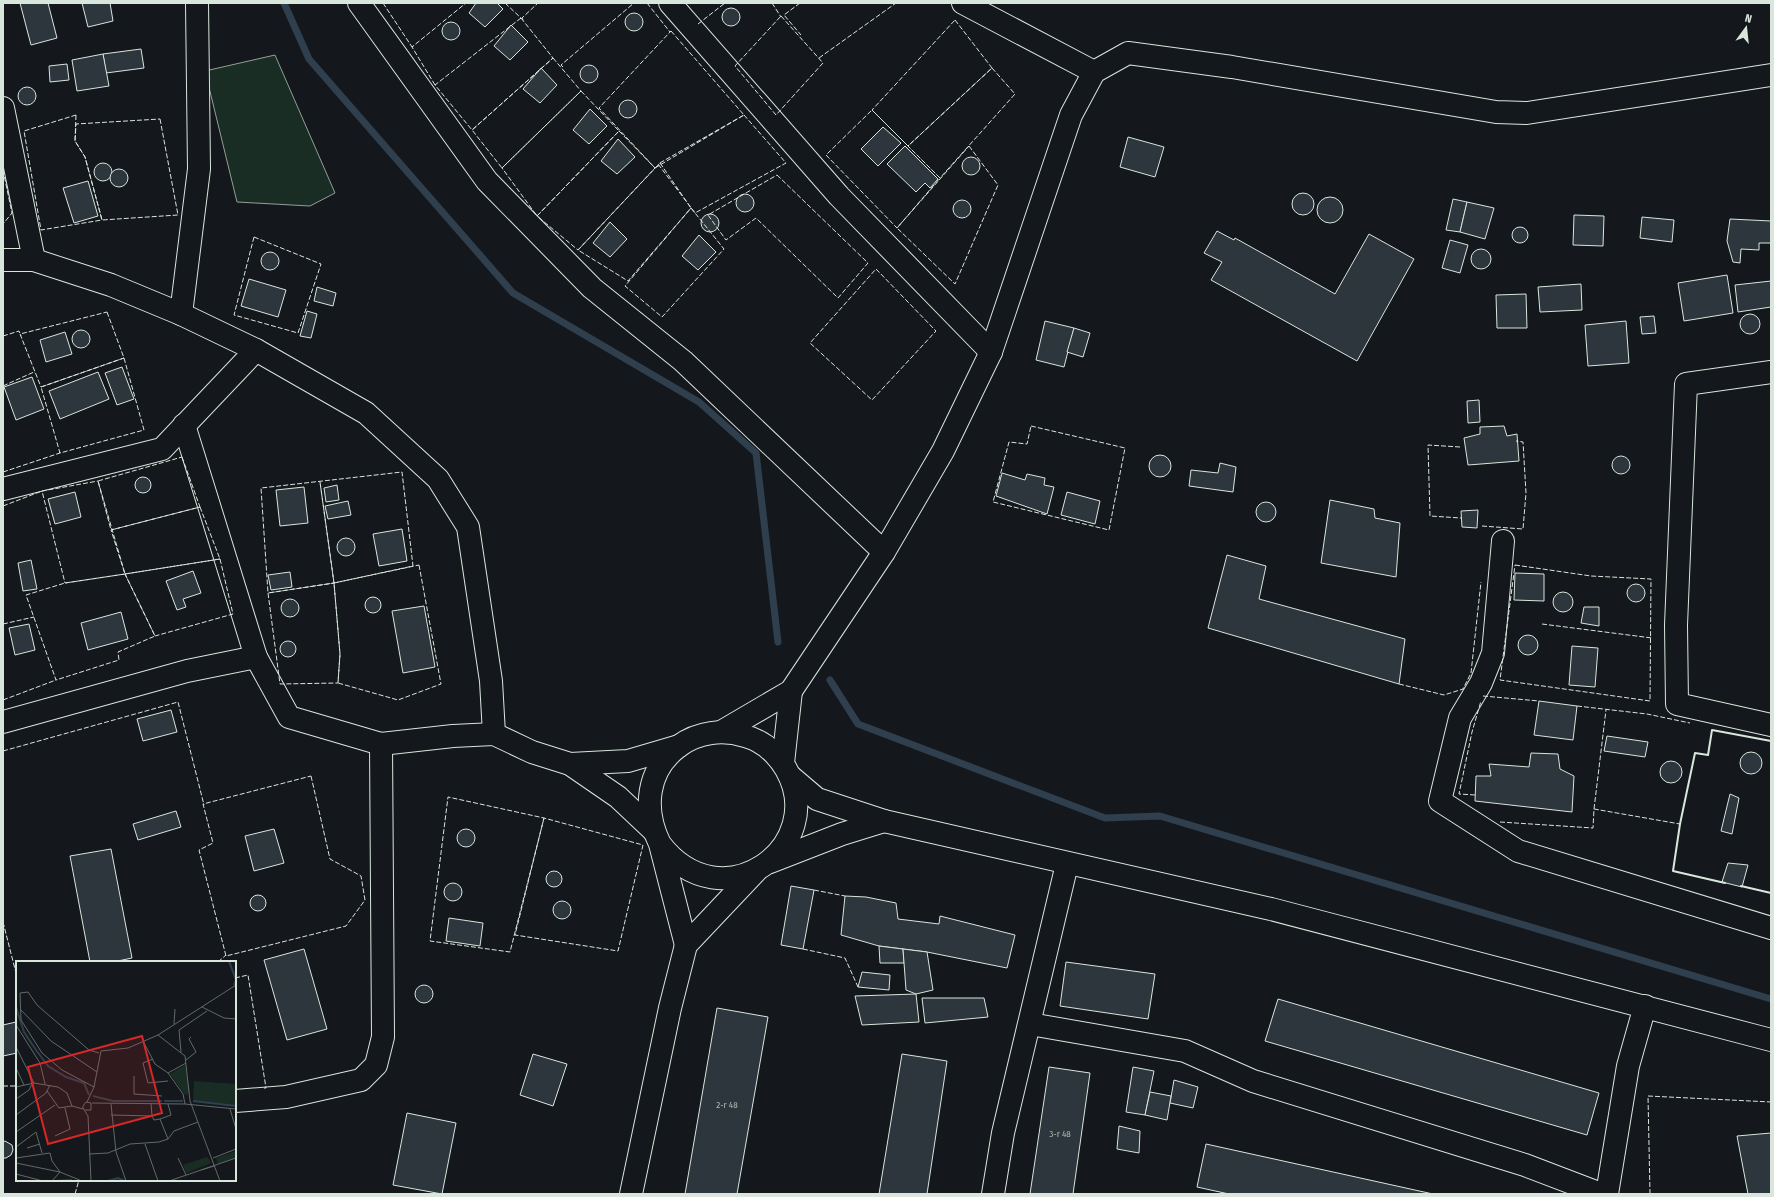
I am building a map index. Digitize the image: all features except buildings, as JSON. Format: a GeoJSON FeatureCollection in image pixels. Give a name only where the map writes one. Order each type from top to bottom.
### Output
{"type":"FeatureCollection","features":[{"type":"Feature","properties":{"kind":"street"},"geometry":{"type":"LineString","coordinates":[[181,314],[198,169],[197,3]]}},
{"type":"Feature","properties":{"kind":"street"},"geometry":{"type":"LineString","coordinates":[[360,3],[487,181],[592,288],[682,361],[884,552]]}},
{"type":"Feature","properties":{"kind":"street"},"geometry":{"type":"LineString","coordinates":[[670,3],[839,196],[991,352]]}},
{"type":"Feature","properties":{"kind":"street"},"geometry":{"type":"LineString","coordinates":[[963,3],[1094,72]]}},
{"type":"Feature","properties":{"kind":"street"},"geometry":{"type":"LineString","coordinates":[[721,732],[792,691],[884,552],[943,451],[991,352],[1072,115],[1094,72],[1128,53],[1369,90],[1496,112],[1527,114],[1771,75]]}},
{"type":"Feature","properties":{"kind":"street"},"geometry":{"type":"LineString","coordinates":[[3,108],[34,260]]}},
{"type":"Feature","properties":{"kind":"street"},"geometry":{"type":"LineString","coordinates":[[3,260],[34,260],[111,285],[181,314],[256,350],[366,413],[438,479],[468,527],[491,681],[494,734]]}},
{"type":"Feature","properties":{"kind":"street"},"geometry":{"type":"LineString","coordinates":[[3,488],[162,449],[256,350]]}},
{"type":"Feature","properties":{"kind":"street"},"geometry":{"type":"LineString","coordinates":[[1771,372],[1686,384],[1676,625],[1678,704],[1771,725]]}},
{"type":"Feature","properties":{"kind":"street"},"geometry":{"type":"LineString","coordinates":[[184,425],[256,657],[289,717],[381,744],[453,736],[494,734],[532,752],[570,764],[618,797],[657,837],[670,856],[682,866],[696,874],[711,878],[726,879],[742,876],[842,834],[884,821]]}},
{"type":"Feature","properties":{"kind":"street"},"geometry":{"type":"LineString","coordinates":[[1504,541],[1493,653],[1481,683],[1460,718],[1440,801],[1518,851],[1771,928]]}},
{"type":"Feature","properties":{"kind":"street"},"geometry":{"type":"LineString","coordinates":[[3,722],[187,671],[256,657]]}},
{"type":"Feature","properties":{"kind":"street"},"geometry":{"type":"LineString","coordinates":[[686,946],[763,866],[781,850],[789,837],[794,822],[796,806],[795,791],[786,770],[792,691]]}},
{"type":"Feature","properties":{"kind":"street"},"geometry":{"type":"LineString","coordinates":[[570,764],[628,762],[679,746],[706,734],[721,732],[735,733],[762,743],[786,770],[817,799],[884,821],[1067,864],[1271,909],[1771,1040]]}},
{"type":"Feature","properties":{"kind":"street"},"geometry":{"type":"LineString","coordinates":[[236,1101],[286,1097],[361,1080],[376,1065],[383,1037],[381,744]]}},
{"type":"Feature","properties":{"kind":"street"},"geometry":{"type":"LineString","coordinates":[[631,1194],[670,1008],[686,946],[650,815],[649,799],[652,784],[658,769],[667,756],[679,746]]}},
{"type":"Feature","properties":{"kind":"street"},"geometry":{"type":"LineString","coordinates":[[993,1194],[1003,1133],[1067,864]]}},
{"type":"Feature","properties":{"kind":"street"},"geometry":{"type":"LineString","coordinates":[[1607,1194],[1628,1066],[1645,1006]]}},
{"type":"Feature","properties":{"kind":"street"},"geometry":{"type":"LineString","coordinates":[[1030,1024],[1185,1051],[1253,1081],[1525,1165],[1601,1194]]}},
{"type":"Feature","properties":{"kind":"green space"},"geometry":{"type":"Polygon","coordinates":[[[275,55],[335,193],[310,206],[237,202],[205,71],[275,55]]]}},
{"type":"Feature","properties":{"kind":"waterway"},"geometry":{"type":"LineString","coordinates":[[284,3],[309,59],[513,293],[699,402],[756,453],[778,642]]}},
{"type":"Feature","properties":{"kind":"waterway"},"geometry":{"type":"LineString","coordinates":[[830,680],[858,724],[1105,818],[1160,816],[1771,999]]}},
{"type":"Feature","properties":{"kind":"fence"},"geometry":{"type":"LineString","coordinates":[[383,3],[412,47],[414,46]]}},
{"type":"Feature","properties":{"kind":"fence"},"geometry":{"type":"LineString","coordinates":[[435,85],[412,47],[466,3]]}},
{"type":"Feature","properties":{"kind":"fence"},"geometry":{"type":"LineString","coordinates":[[505,3],[521,18],[520,19]]}},
{"type":"Feature","properties":{"kind":"fence"},"geometry":{"type":"LineString","coordinates":[[523,20],[522,18],[538,3]]}},
{"type":"Feature","properties":{"kind":"fence"},"geometry":{"type":"LineString","coordinates":[[563,67],[561,65],[634,3]]}},
{"type":"Feature","properties":{"kind":"fence"},"geometry":{"type":"LineString","coordinates":[[647,3],[670,32]]}},
{"type":"Feature","properties":{"kind":"fence"},"geometry":{"type":"LineString","coordinates":[[698,24],[725,3]]}},
{"type":"Feature","properties":{"kind":"fence"},"geometry":{"type":"LineString","coordinates":[[772,3],[781,17]]}},
{"type":"Feature","properties":{"kind":"fence"},"geometry":{"type":"LineString","coordinates":[[800,3],[784,15],[801,35]]}},
{"type":"Feature","properties":{"kind":"fence"},"geometry":{"type":"LineString","coordinates":[[819,58],[896,3]]}},
{"type":"Feature","properties":{"kind":"fence"},"geometry":{"type":"LineString","coordinates":[[781,16],[823,63],[776,115],[735,66],[781,16]]}},
{"type":"Feature","properties":{"kind":"fence"},"geometry":{"type":"LineString","coordinates":[[521,18],[553,58],[472,130],[435,85],[521,18]]}},
{"type":"Feature","properties":{"kind":"fence"},"geometry":{"type":"LineString","coordinates":[[955,20],[992,68],[908,146],[872,110],[955,20]]}},
{"type":"Feature","properties":{"kind":"fence"},"geometry":{"type":"LineString","coordinates":[[671,31],[744,115],[655,168],[599,108],[671,31]]}},
{"type":"Feature","properties":{"kind":"fence"},"geometry":{"type":"LineString","coordinates":[[553,58],[581,91],[502,168],[472,130],[553,58]]}},
{"type":"Feature","properties":{"kind":"fence"},"geometry":{"type":"LineString","coordinates":[[992,68],[1015,94],[940,178],[908,146],[992,68]]}},
{"type":"Feature","properties":{"kind":"fence"},"geometry":{"type":"LineString","coordinates":[[581,91],[619,131],[537,216],[502,168],[581,91]]}},
{"type":"Feature","properties":{"kind":"fence"},"geometry":{"type":"LineString","coordinates":[[872,110],[940,178],[897,228],[826,155],[872,110]]}},
{"type":"Feature","properties":{"kind":"fence"},"geometry":{"type":"LineString","coordinates":[[76,115],[75,141],[85,157],[102,220],[41,230],[24,131],[76,115]]}},
{"type":"Feature","properties":{"kind":"fence"},"geometry":{"type":"LineString","coordinates":[[744,115],[786,163],[695,213],[658,164],[744,115]]}},
{"type":"Feature","properties":{"kind":"fence"},"geometry":{"type":"LineString","coordinates":[[160,119],[178,215],[102,220],[85,157],[75,141],[76,124],[160,119]]}},
{"type":"Feature","properties":{"kind":"fence"},"geometry":{"type":"LineString","coordinates":[[619,131],[655,168],[578,250],[537,216],[619,131]]}},
{"type":"Feature","properties":{"kind":"fence"},"geometry":{"type":"LineString","coordinates":[[969,146],[998,185],[955,284],[897,228],[969,146]]}},
{"type":"Feature","properties":{"kind":"fence"},"geometry":{"type":"LineString","coordinates":[[660,163],[691,208],[628,281],[578,250],[660,163]]}},
{"type":"Feature","properties":{"kind":"fence"},"geometry":{"type":"LineString","coordinates":[[3,170],[12,213],[3,224]]}},
{"type":"Feature","properties":{"kind":"fence"},"geometry":{"type":"LineString","coordinates":[[777,175],[868,263],[838,298],[756,218],[726,240],[708,215],[777,175]]}},
{"type":"Feature","properties":{"kind":"fence"},"geometry":{"type":"LineString","coordinates":[[691,208],[724,249],[662,317],[625,286],[691,208]]}},
{"type":"Feature","properties":{"kind":"fence"},"geometry":{"type":"LineString","coordinates":[[254,237],[321,264],[298,333],[234,315],[254,237]]}},
{"type":"Feature","properties":{"kind":"fence"},"geometry":{"type":"LineString","coordinates":[[876,269],[936,331],[872,400],[810,343],[876,269]]}},
{"type":"Feature","properties":{"kind":"fence"},"geometry":{"type":"LineString","coordinates":[[107,312],[124,358],[41,387],[20,334],[107,312]]}},
{"type":"Feature","properties":{"kind":"fence"},"geometry":{"type":"LineString","coordinates":[[3,336],[19,331],[21,336]]}},
{"type":"Feature","properties":{"kind":"fence"},"geometry":{"type":"LineString","coordinates":[[124,358],[144,430],[60,453],[41,387],[124,358]]}},
{"type":"Feature","properties":{"kind":"fence"},"geometry":{"type":"LineString","coordinates":[[3,386],[34,372],[35,373]]}},
{"type":"Feature","properties":{"kind":"fence"},"geometry":{"type":"LineString","coordinates":[[1031,426],[1125,448],[1109,530],[993,502],[1009,442],[1027,444],[1031,426]]}},
{"type":"Feature","properties":{"kind":"fence"},"geometry":{"type":"LineString","coordinates":[[1482,526],[1523,529],[1526,493],[1523,442],[1516,441]]}},
{"type":"Feature","properties":{"kind":"fence"},"geometry":{"type":"LineString","coordinates":[[1460,447],[1428,445],[1430,516],[1461,518]]}},
{"type":"Feature","properties":{"kind":"fence"},"geometry":{"type":"LineString","coordinates":[[3,472],[60,453],[59,451]]}},
{"type":"Feature","properties":{"kind":"fence"},"geometry":{"type":"LineString","coordinates":[[182,457],[200,507],[111,530],[98,481],[182,457]]}},
{"type":"Feature","properties":{"kind":"fence"},"geometry":{"type":"LineString","coordinates":[[320,482],[334,583],[268,593],[261,488],[402,472],[413,566],[334,583],[320,482]]}},
{"type":"Feature","properties":{"kind":"fence"},"geometry":{"type":"LineString","coordinates":[[98,481],[125,574],[65,583],[42,491],[98,481]]}},
{"type":"Feature","properties":{"kind":"fence"},"geometry":{"type":"LineString","coordinates":[[3,506],[42,491]]}},
{"type":"Feature","properties":{"kind":"fence"},"geometry":{"type":"LineString","coordinates":[[200,507],[220,559],[125,574],[111,530],[200,507]]}},
{"type":"Feature","properties":{"kind":"fence"},"geometry":{"type":"LineString","coordinates":[[220,559],[233,614],[155,636],[125,574],[220,559]]}},
{"type":"Feature","properties":{"kind":"fence"},"geometry":{"type":"LineString","coordinates":[[419,565],[441,684],[398,700],[338,683],[340,654],[334,583],[419,565]]}},
{"type":"Feature","properties":{"kind":"fence"},"geometry":{"type":"LineString","coordinates":[[1515,565],[1591,576],[1651,579],[1650,701],[1500,680],[1515,565]]}},
{"type":"Feature","properties":{"kind":"fence"},"geometry":{"type":"LineString","coordinates":[[125,574],[155,636],[118,652],[119,660],[56,680],[26,595],[65,583],[125,574]]}},
{"type":"Feature","properties":{"kind":"fence"},"geometry":{"type":"LineString","coordinates":[[1399,684],[1444,695],[1463,689],[1471,673],[1481,582]]}},
{"type":"Feature","properties":{"kind":"fence"},"geometry":{"type":"LineString","coordinates":[[334,583],[340,654],[338,683],[280,684],[268,593],[334,583]]}},
{"type":"Feature","properties":{"kind":"fence"},"geometry":{"type":"LineString","coordinates":[[3,624],[34,617]]}},
{"type":"Feature","properties":{"kind":"fence"},"geometry":{"type":"LineString","coordinates":[[1542,624],[1652,638]]}},
{"type":"Feature","properties":{"kind":"fence"},"geometry":{"type":"LineString","coordinates":[[3,700],[56,680]]}},
{"type":"Feature","properties":{"kind":"fence"},"geometry":{"type":"LineString","coordinates":[[1483,696],[1539,701]]}},
{"type":"Feature","properties":{"kind":"fence"},"geometry":{"type":"LineString","coordinates":[[1475,795],[1459,794],[1472,732],[1481,701]]}},
{"type":"Feature","properties":{"kind":"fence"},"geometry":{"type":"LineString","coordinates":[[3,751],[178,702],[204,805]]}},
{"type":"Feature","properties":{"kind":"fence"},"geometry":{"type":"LineString","coordinates":[[1577,706],[1647,714],[1690,723]]}},
{"type":"Feature","properties":{"kind":"fence"},"geometry":{"type":"LineString","coordinates":[[1594,809],[1606,710]]}},
{"type":"Feature","properties":{"kind":"fence"},"geometry":{"type":"LineString","coordinates":[[311,776],[330,859],[361,876],[365,900],[346,926],[226,956],[199,850],[213,843],[203,804],[311,776]]}},
{"type":"Feature","properties":{"kind":"fence"},"geometry":{"type":"LineString","coordinates":[[544,818],[510,952],[430,941],[448,797],[544,818],[643,845],[618,951],[515,935],[544,818]]}},
{"type":"Feature","properties":{"kind":"fence"},"geometry":{"type":"LineString","coordinates":[[1500,822],[1593,828],[1594,809],[1680,824]]}},
{"type":"Feature","properties":{"kind":"fence"},"geometry":{"type":"LineString","coordinates":[[814,890],[845,896]]}},
{"type":"Feature","properties":{"kind":"fence"},"geometry":{"type":"LineString","coordinates":[[3,922],[16,973]]}},
{"type":"Feature","properties":{"kind":"fence"},"geometry":{"type":"LineString","coordinates":[[803,949],[845,958],[858,987]]}},
{"type":"Feature","properties":{"kind":"fence"},"geometry":{"type":"LineString","coordinates":[[219,961],[226,955]]}},
{"type":"Feature","properties":{"kind":"fence"},"geometry":{"type":"LineString","coordinates":[[236,978],[248,975],[266,1088],[264,1088]]}},
{"type":"Feature","properties":{"kind":"fence"},"geometry":{"type":"LineString","coordinates":[[3,1086],[16,1086]]}},
{"type":"Feature","properties":{"kind":"fence"},"geometry":{"type":"LineString","coordinates":[[1650,1194],[1648,1096],[1771,1102]]}},
{"type":"Feature","properties":{"kind":"fence"},"geometry":{"type":"LineString","coordinates":[[75,1194],[79,1181]]}},
{"type":"Feature","properties":{"kind":"wall"},"geometry":{"type":"LineString","coordinates":[[1725,883],[1673,871],[1680,824],[1695,753],[1708,755],[1712,730],[1771,741]]}},
{"type":"Feature","properties":{"kind":"wall"},"geometry":{"type":"LineString","coordinates":[[1741,886],[1771,893]]}}]}
